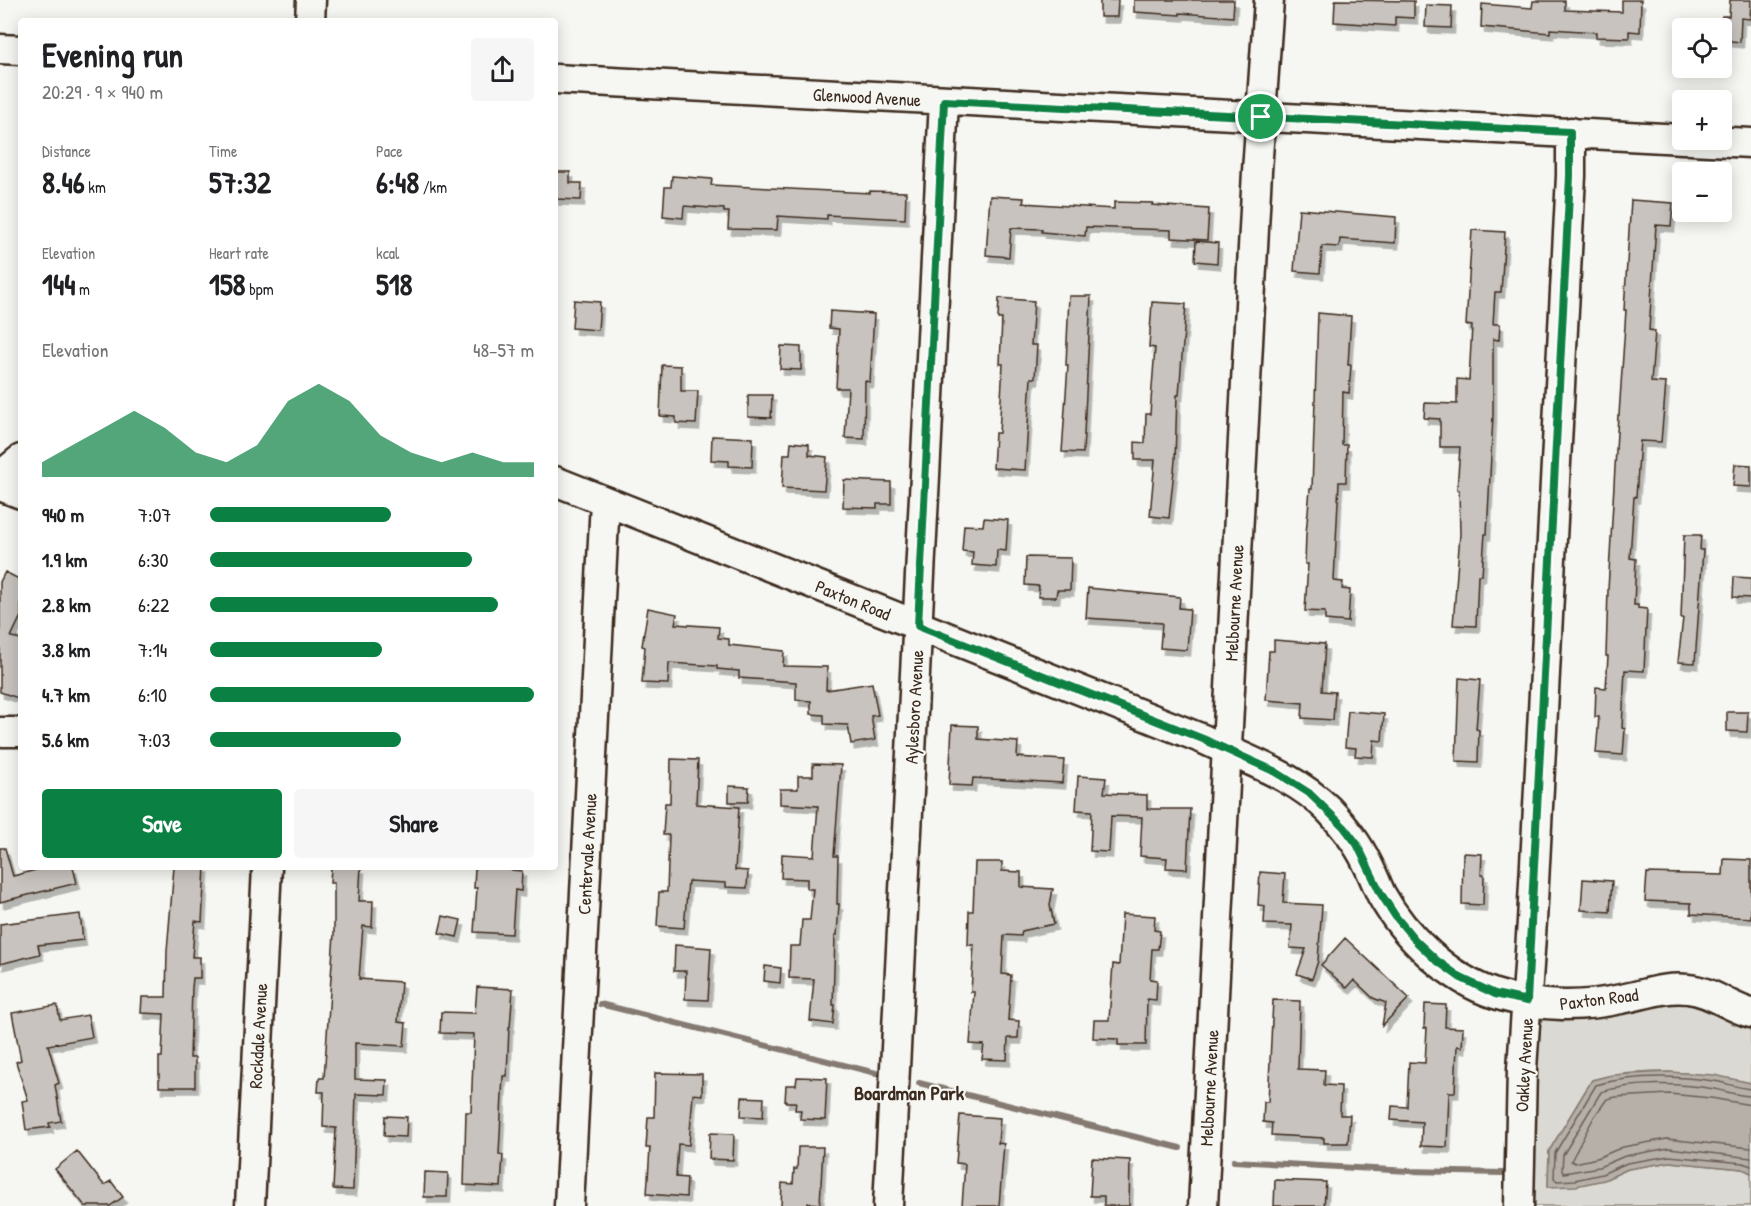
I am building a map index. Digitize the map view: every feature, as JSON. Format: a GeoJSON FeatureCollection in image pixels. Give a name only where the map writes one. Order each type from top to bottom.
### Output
{"type":"FeatureCollection","features":[{"type":"Feature","properties":{"kind":"street"},"geometry":{"type":"LineString","coordinates":[[310,18],[311,0]]}},
{"type":"Feature","properties":{"kind":"street","name":"Melbourne Avenue"},"geometry":{"type":"LineString","coordinates":[[1203,1206],[1257,171],[1269,0]]}},
{"type":"Feature","properties":{"kind":"street"},"geometry":{"type":"LineString","coordinates":[[0,49],[18,50]]}},
{"type":"Feature","properties":{"kind":"street","name":"Glenwood Avenue"},"geometry":{"type":"LineString","coordinates":[[558,79],[1672,138]]}},
{"type":"Feature","properties":{"kind":"street","name":"Aylesboro Avenue"},"geometry":{"type":"LineString","coordinates":[[888,1206],[944,101]]}},
{"type":"Feature","properties":{"kind":"street","name":"Oakley Avenue"},"geometry":{"type":"LineString","coordinates":[[1519,1206],[1522,1069],[1570,176],[1570,132]]}},
{"type":"Feature","properties":{"kind":"street"},"geometry":{"type":"LineString","coordinates":[[1732,142],[1751,143]]}},
{"type":"Feature","properties":{"kind":"street"},"geometry":{"type":"LineString","coordinates":[[0,476],[18,461]]}},
{"type":"Feature","properties":{"kind":"street","name":"Paxton Road"},"geometry":{"type":"LineString","coordinates":[[558,482],[1276,772],[1309,793],[1328,809],[1357,844],[1381,894],[1416,941],[1436,960],[1461,978],[1495,994],[1552,1005],[1584,1005],[1618,1000],[1668,988],[1689,988],[1751,1013]]}},
{"type":"Feature","properties":{"kind":"street"},"geometry":{"type":"LineString","coordinates":[[0,486],[18,493]]}},
{"type":"Feature","properties":{"kind":"street","name":"Centervale Avenue"},"geometry":{"type":"LineString","coordinates":[[569,1206],[605,501]]}},
{"type":"Feature","properties":{"kind":"street"},"geometry":{"type":"LineString","coordinates":[[0,732],[18,732]]}},
{"type":"Feature","properties":{"kind":"street","name":"Rockdale Avenue"},"geometry":{"type":"LineString","coordinates":[[250,1206],[267,870]]}},
{"type":"Feature","properties":{"kind":"shaded area"},"geometry":{"type":"Polygon","coordinates":[[[1668,988],[1751,1013],[1751,1083],[1671,1072],[1631,1073],[1592,1080],[1549,1151],[1548,1187],[1604,1180],[1628,1169],[1670,1162],[1743,1169],[1751,1173],[1751,1206],[1519,1206],[1527,1001],[1668,988]]]}},
{"type":"Feature","properties":{"kind":"water"},"geometry":{"type":"Polygon","coordinates":[[[1669,1072],[1714,1075],[1751,1083],[1751,1173],[1743,1169],[1670,1162],[1628,1169],[1604,1180],[1576,1186],[1548,1187],[1549,1151],[1592,1080],[1612,1075],[1669,1072]]]}},
{"type":"Feature","properties":{"kind":"building"},"geometry":{"type":"Polygon","coordinates":[[[1100,0],[1118,0],[1117,17],[1100,17],[1100,0]]]}},
{"type":"Feature","properties":{"kind":"building"},"geometry":{"type":"Polygon","coordinates":[[[1134,0],[1234,0],[1233,17],[1134,12],[1134,0]]]}},
{"type":"Feature","properties":{"kind":"building"},"geometry":{"type":"Polygon","coordinates":[[[1335,0],[1414,1],[1414,18],[1395,17],[1395,26],[1334,22],[1335,0]]]}},
{"type":"Feature","properties":{"kind":"building"},"geometry":{"type":"Polygon","coordinates":[[[1622,0],[1641,0],[1640,32],[1629,31],[1629,38],[1596,37],[1596,32],[1550,29],[1550,33],[1481,27],[1482,4],[1532,8],[1533,1],[1565,1],[1565,10],[1622,12],[1622,0]]]}},
{"type":"Feature","properties":{"kind":"building"},"geometry":{"type":"Polygon","coordinates":[[[1730,0],[1751,0],[1750,19],[1741,18],[1740,42],[1732,41],[1732,18],[1722,18],[1722,16],[1729,16],[1730,0]]]}},
{"type":"Feature","properties":{"kind":"building"},"geometry":{"type":"Polygon","coordinates":[[[1426,5],[1452,6],[1451,28],[1425,27],[1426,5]]]}},
{"type":"Feature","properties":{"kind":"building"},"geometry":{"type":"Polygon","coordinates":[[[558,172],[570,172],[570,183],[582,183],[581,200],[558,199],[558,172]]]}},
{"type":"Feature","properties":{"kind":"building"},"geometry":{"type":"Polygon","coordinates":[[[672,176],[712,179],[711,185],[870,193],[870,191],[906,192],[905,219],[827,215],[827,219],[778,216],[777,230],[728,229],[729,212],[724,212],[724,209],[684,206],[683,218],[663,216],[665,187],[671,187],[672,176]]]}},
{"type":"Feature","properties":{"kind":"building"},"geometry":{"type":"Polygon","coordinates":[[[990,196],[1024,198],[1023,203],[1114,209],[1114,202],[1153,203],[1152,205],[1209,209],[1207,240],[1171,238],[1171,230],[1086,227],[1085,236],[1042,232],[1042,229],[1011,228],[1009,257],[986,255],[990,196]]]}},
{"type":"Feature","properties":{"kind":"building"},"geometry":{"type":"Polygon","coordinates":[[[1631,200],[1672,203],[1671,226],[1656,225],[1649,330],[1655,331],[1651,382],[1666,383],[1661,442],[1640,441],[1630,558],[1636,559],[1634,605],[1647,609],[1644,671],[1625,670],[1623,755],[1596,753],[1599,717],[1595,717],[1596,687],[1606,688],[1608,590],[1626,310],[1624,310],[1631,200]]]}},
{"type":"Feature","properties":{"kind":"building"},"geometry":{"type":"Polygon","coordinates":[[[1299,209],[1396,217],[1395,243],[1340,239],[1339,247],[1322,246],[1320,273],[1294,271],[1299,209]]]}},
{"type":"Feature","properties":{"kind":"building"},"geometry":{"type":"Polygon","coordinates":[[[1472,230],[1505,232],[1501,292],[1495,292],[1493,324],[1500,324],[1499,340],[1493,339],[1493,416],[1487,534],[1485,534],[1482,575],[1478,575],[1476,626],[1453,625],[1460,534],[1459,490],[1457,490],[1460,447],[1440,447],[1440,419],[1424,418],[1425,403],[1457,404],[1457,379],[1469,380],[1472,326],[1466,325],[1472,230]]]}},
{"type":"Feature","properties":{"kind":"building"},"geometry":{"type":"Polygon","coordinates":[[[1196,241],[1218,243],[1217,263],[1195,261],[1196,241]]]}},
{"type":"Feature","properties":{"kind":"building"},"geometry":{"type":"Polygon","coordinates":[[[1069,296],[1091,296],[1083,453],[1062,452],[1068,365],[1066,365],[1069,296]]]}},
{"type":"Feature","properties":{"kind":"building"},"geometry":{"type":"Polygon","coordinates":[[[999,298],[1034,301],[1031,345],[1037,345],[1035,378],[1031,378],[1025,470],[993,468],[995,433],[999,433],[1003,364],[1000,364],[1002,319],[998,319],[999,298]]]}},
{"type":"Feature","properties":{"kind":"building"},"geometry":{"type":"Polygon","coordinates":[[[574,300],[600,302],[598,330],[572,328],[574,300]]]}},
{"type":"Feature","properties":{"kind":"building"},"geometry":{"type":"Polygon","coordinates":[[[1152,302],[1186,304],[1169,518],[1150,516],[1155,460],[1135,460],[1135,442],[1145,443],[1146,414],[1150,414],[1155,348],[1149,347],[1152,302]]]}},
{"type":"Feature","properties":{"kind":"building"},"geometry":{"type":"Polygon","coordinates":[[[830,311],[874,314],[870,382],[865,381],[864,439],[845,438],[848,388],[836,388],[839,329],[829,328],[830,311]]]}},
{"type":"Feature","properties":{"kind":"building"},"geometry":{"type":"Polygon","coordinates":[[[1318,313],[1351,316],[1349,393],[1343,392],[1342,445],[1347,445],[1346,482],[1339,482],[1334,581],[1343,582],[1342,589],[1350,590],[1348,622],[1325,620],[1325,612],[1305,611],[1308,564],[1305,564],[1306,534],[1310,489],[1312,489],[1318,313]]]}},
{"type":"Feature","properties":{"kind":"building"},"geometry":{"type":"Polygon","coordinates":[[[781,346],[801,347],[801,370],[780,369],[781,346]]]}},
{"type":"Feature","properties":{"kind":"building"},"geometry":{"type":"Polygon","coordinates":[[[662,365],[681,366],[681,391],[698,391],[696,424],[676,423],[676,417],[660,416],[662,365]]]}},
{"type":"Feature","properties":{"kind":"building"},"geometry":{"type":"Polygon","coordinates":[[[748,395],[772,395],[771,418],[748,417],[748,395]]]}},
{"type":"Feature","properties":{"kind":"building"},"geometry":{"type":"Polygon","coordinates":[[[712,436],[753,438],[752,467],[729,466],[729,461],[711,460],[712,436]]]}},
{"type":"Feature","properties":{"kind":"building"},"geometry":{"type":"Polygon","coordinates":[[[791,442],[809,444],[809,455],[827,457],[824,490],[782,488],[784,454],[790,454],[791,442]]]}},
{"type":"Feature","properties":{"kind":"building"},"geometry":{"type":"Polygon","coordinates":[[[1735,464],[1751,465],[1751,487],[1733,486],[1735,464]]]}},
{"type":"Feature","properties":{"kind":"building"},"geometry":{"type":"Polygon","coordinates":[[[844,480],[891,482],[891,504],[877,504],[877,508],[843,507],[844,480]]]}},
{"type":"Feature","properties":{"kind":"building"},"geometry":{"type":"Polygon","coordinates":[[[984,518],[1008,520],[1006,551],[997,550],[996,567],[972,565],[973,552],[962,551],[964,525],[983,526],[984,518]]]}},
{"type":"Feature","properties":{"kind":"building"},"geometry":{"type":"Polygon","coordinates":[[[1684,535],[1701,535],[1700,550],[1703,550],[1695,663],[1678,662],[1683,618],[1681,618],[1684,535]]]}},
{"type":"Feature","properties":{"kind":"building"},"geometry":{"type":"Polygon","coordinates":[[[1026,557],[1071,558],[1070,590],[1057,590],[1056,597],[1038,597],[1039,586],[1025,585],[1026,557]]]}},
{"type":"Feature","properties":{"kind":"building"},"geometry":{"type":"Polygon","coordinates":[[[5,572],[18,578],[18,622],[11,637],[18,638],[18,698],[0,692],[0,582],[5,572]]]}},
{"type":"Feature","properties":{"kind":"building"},"geometry":{"type":"Polygon","coordinates":[[[1734,577],[1751,578],[1751,598],[1733,597],[1734,577]]]}},
{"type":"Feature","properties":{"kind":"building"},"geometry":{"type":"Polygon","coordinates":[[[1088,588],[1180,597],[1179,608],[1190,609],[1187,650],[1160,648],[1162,623],[1086,618],[1088,588]]]}},
{"type":"Feature","properties":{"kind":"building"},"geometry":{"type":"Polygon","coordinates":[[[648,608],[677,614],[675,624],[719,627],[718,638],[729,639],[729,645],[784,651],[783,666],[827,667],[826,690],[872,683],[878,715],[871,716],[875,740],[851,744],[848,725],[824,724],[824,715],[811,714],[811,701],[796,700],[796,682],[739,678],[739,671],[717,669],[717,666],[669,663],[668,684],[642,683],[645,647],[642,646],[648,608]]]}},
{"type":"Feature","properties":{"kind":"building"},"geometry":{"type":"Polygon","coordinates":[[[1274,640],[1325,644],[1322,691],[1335,692],[1333,720],[1302,718],[1303,703],[1266,700],[1269,651],[1274,651],[1274,640]]]}},
{"type":"Feature","properties":{"kind":"building"},"geometry":{"type":"Polygon","coordinates":[[[1459,678],[1480,680],[1476,729],[1479,730],[1478,762],[1456,761],[1459,678]]]}},
{"type":"Feature","properties":{"kind":"building"},"geometry":{"type":"Polygon","coordinates":[[[1348,711],[1384,714],[1382,741],[1374,740],[1373,757],[1355,756],[1356,748],[1345,747],[1348,711]]]}},
{"type":"Feature","properties":{"kind":"building"},"geometry":{"type":"Polygon","coordinates":[[[1727,712],[1748,712],[1747,732],[1727,731],[1727,712]]]}},
{"type":"Feature","properties":{"kind":"building"},"geometry":{"type":"Polygon","coordinates":[[[952,725],[978,726],[978,739],[1018,742],[1017,757],[1064,760],[1062,783],[973,778],[972,786],[949,785],[952,725]]]}},
{"type":"Feature","properties":{"kind":"building"},"geometry":{"type":"Polygon","coordinates":[[[671,759],[698,760],[696,804],[739,807],[735,870],[748,871],[747,888],[726,887],[726,883],[688,881],[684,928],[657,926],[659,892],[667,892],[669,835],[663,835],[665,803],[670,803],[671,759]]]}},
{"type":"Feature","properties":{"kind":"building"},"geometry":{"type":"Polygon","coordinates":[[[813,764],[841,765],[834,856],[838,856],[837,904],[839,904],[837,935],[835,935],[833,1024],[810,1021],[814,979],[789,978],[790,946],[800,946],[802,920],[810,920],[813,889],[807,889],[807,879],[781,878],[782,854],[814,856],[818,806],[780,804],[780,789],[798,789],[798,776],[813,776],[813,764]]]}},
{"type":"Feature","properties":{"kind":"building"},"geometry":{"type":"Polygon","coordinates":[[[1078,776],[1106,778],[1104,793],[1147,795],[1147,809],[1190,809],[1187,869],[1166,868],[1167,858],[1140,856],[1142,817],[1111,816],[1109,852],[1090,851],[1092,811],[1076,810],[1078,776]]]}},
{"type":"Feature","properties":{"kind":"building"},"geometry":{"type":"Polygon","coordinates":[[[729,786],[749,787],[748,802],[729,802],[729,786]]]}},
{"type":"Feature","properties":{"kind":"building"},"geometry":{"type":"Polygon","coordinates":[[[0,848],[5,848],[13,876],[36,870],[74,870],[77,883],[0,902],[0,848]]]}},
{"type":"Feature","properties":{"kind":"building"},"geometry":{"type":"Polygon","coordinates":[[[1463,853],[1482,854],[1483,905],[1462,904],[1463,853]]]}},
{"type":"Feature","properties":{"kind":"building"},"geometry":{"type":"Polygon","coordinates":[[[1724,859],[1751,860],[1751,918],[1691,914],[1691,903],[1645,901],[1647,873],[1723,875],[1724,859]]]}},
{"type":"Feature","properties":{"kind":"building"},"geometry":{"type":"Polygon","coordinates":[[[975,862],[1002,862],[1002,871],[1021,872],[1021,887],[1053,889],[1050,905],[1054,924],[1022,931],[1021,936],[1004,935],[1002,974],[1011,975],[1008,1020],[1019,1021],[1018,1038],[1008,1038],[1007,1060],[982,1059],[984,1045],[970,1044],[974,992],[971,992],[974,945],[968,945],[969,911],[973,911],[975,862]]]}},
{"type":"Feature","properties":{"kind":"building"},"geometry":{"type":"Polygon","coordinates":[[[174,870],[205,870],[202,922],[195,921],[192,957],[200,957],[200,978],[193,978],[192,988],[190,1058],[195,1058],[195,1087],[159,1087],[159,1057],[162,1057],[164,1014],[141,1013],[142,997],[166,997],[167,951],[174,870]]]}},
{"type":"Feature","properties":{"kind":"building"},"geometry":{"type":"Polygon","coordinates":[[[331,870],[361,870],[359,901],[373,901],[372,927],[363,926],[359,979],[401,982],[398,1022],[406,1023],[404,1046],[355,1043],[355,1079],[387,1080],[386,1095],[356,1094],[353,1190],[333,1189],[336,1128],[323,1127],[324,1092],[318,1092],[319,1078],[324,1078],[334,934],[334,883],[330,883],[331,870]]]}},
{"type":"Feature","properties":{"kind":"building"},"geometry":{"type":"Polygon","coordinates":[[[475,870],[522,871],[521,891],[515,890],[512,934],[474,932],[477,888],[474,888],[475,870]]]}},
{"type":"Feature","properties":{"kind":"building"},"geometry":{"type":"Polygon","coordinates":[[[1260,872],[1285,874],[1283,903],[1322,905],[1318,961],[1312,979],[1297,974],[1306,949],[1290,948],[1292,925],[1264,924],[1265,906],[1258,905],[1260,872]]]}},
{"type":"Feature","properties":{"kind":"building"},"geometry":{"type":"Polygon","coordinates":[[[1583,879],[1612,881],[1610,912],[1581,910],[1583,879]]]}},
{"type":"Feature","properties":{"kind":"building"},"geometry":{"type":"Polygon","coordinates":[[[80,914],[83,940],[38,945],[40,954],[0,964],[0,924],[80,914]]]}},
{"type":"Feature","properties":{"kind":"building"},"geometry":{"type":"Polygon","coordinates":[[[1122,914],[1155,916],[1154,930],[1160,931],[1158,949],[1152,949],[1150,979],[1157,980],[1156,1000],[1147,999],[1146,1045],[1118,1045],[1118,1039],[1093,1038],[1094,1020],[1109,1020],[1113,964],[1119,965],[1122,914]]]}},
{"type":"Feature","properties":{"kind":"building"},"geometry":{"type":"Polygon","coordinates":[[[443,916],[461,920],[457,937],[439,933],[443,916]]]}},
{"type":"Feature","properties":{"kind":"building"},"geometry":{"type":"Polygon","coordinates":[[[1345,938],[1409,998],[1382,1026],[1386,1003],[1373,998],[1354,980],[1347,988],[1321,965],[1345,938]]]}},
{"type":"Feature","properties":{"kind":"building"},"geometry":{"type":"Polygon","coordinates":[[[675,945],[711,948],[708,1000],[685,999],[686,971],[674,971],[675,945]]]}},
{"type":"Feature","properties":{"kind":"building"},"geometry":{"type":"Polygon","coordinates":[[[765,966],[781,968],[780,983],[764,981],[765,966]]]}},
{"type":"Feature","properties":{"kind":"building"},"geometry":{"type":"Polygon","coordinates":[[[477,987],[513,989],[507,1076],[503,1076],[499,1154],[503,1155],[501,1187],[464,1185],[466,1112],[471,1112],[474,1034],[440,1033],[441,1012],[475,1013],[477,987]]]}},
{"type":"Feature","properties":{"kind":"building"},"geometry":{"type":"Polygon","coordinates":[[[1273,1000],[1300,1001],[1298,1069],[1325,1070],[1324,1085],[1341,1086],[1340,1115],[1350,1115],[1348,1143],[1324,1143],[1324,1138],[1271,1135],[1272,1123],[1263,1122],[1264,1102],[1268,1102],[1273,1000]]]}},
{"type":"Feature","properties":{"kind":"building"},"geometry":{"type":"Polygon","coordinates":[[[1425,1004],[1446,1005],[1445,1027],[1463,1028],[1462,1047],[1457,1046],[1455,1092],[1449,1092],[1447,1147],[1421,1146],[1422,1122],[1391,1120],[1392,1106],[1407,1107],[1409,1062],[1425,1063],[1427,1028],[1424,1028],[1425,1004]]]}},
{"type":"Feature","properties":{"kind":"building"},"geometry":{"type":"Polygon","coordinates":[[[57,1005],[60,1020],[88,1015],[92,1037],[48,1045],[59,1083],[55,1085],[61,1121],[49,1123],[50,1127],[26,1130],[22,1101],[28,1100],[16,1062],[21,1060],[12,1013],[57,1005]]]}},
{"type":"Feature","properties":{"kind":"building"},"geometry":{"type":"Polygon","coordinates":[[[655,1073],[702,1074],[702,1095],[693,1094],[689,1145],[678,1144],[676,1177],[687,1178],[686,1197],[647,1194],[650,1148],[646,1148],[648,1117],[654,1117],[655,1073]]]}},
{"type":"Feature","properties":{"kind":"building"},"geometry":{"type":"Polygon","coordinates":[[[797,1077],[827,1078],[825,1120],[800,1119],[801,1110],[795,1110],[796,1102],[785,1102],[786,1085],[796,1085],[797,1077]]]}},
{"type":"Feature","properties":{"kind":"building"},"geometry":{"type":"Polygon","coordinates":[[[742,1097],[764,1098],[763,1117],[741,1116],[742,1097]]]}},
{"type":"Feature","properties":{"kind":"building"},"geometry":{"type":"Polygon","coordinates":[[[960,1115],[1000,1118],[998,1143],[1004,1144],[999,1206],[962,1206],[965,1164],[956,1163],[960,1115]]]}},
{"type":"Feature","properties":{"kind":"building"},"geometry":{"type":"Polygon","coordinates":[[[385,1116],[407,1117],[406,1137],[384,1136],[385,1116]]]}},
{"type":"Feature","properties":{"kind":"building"},"geometry":{"type":"Polygon","coordinates":[[[710,1133],[734,1134],[733,1160],[709,1159],[710,1133]]]}},
{"type":"Feature","properties":{"kind":"building"},"geometry":{"type":"Polygon","coordinates":[[[798,1147],[823,1147],[820,1204],[781,1206],[782,1183],[793,1184],[794,1169],[797,1169],[798,1147]]]}},
{"type":"Feature","properties":{"kind":"building"},"geometry":{"type":"Polygon","coordinates":[[[77,1151],[104,1185],[111,1181],[123,1197],[110,1206],[85,1206],[55,1169],[77,1151]]]}},
{"type":"Feature","properties":{"kind":"building"},"geometry":{"type":"Polygon","coordinates":[[[1092,1158],[1130,1160],[1129,1206],[1104,1206],[1104,1196],[1090,1196],[1092,1158]]]}},
{"type":"Feature","properties":{"kind":"building"},"geometry":{"type":"Polygon","coordinates":[[[425,1172],[448,1173],[447,1197],[424,1197],[425,1172]]]}},
{"type":"Feature","properties":{"kind":"building"},"geometry":{"type":"Polygon","coordinates":[[[1275,1180],[1326,1182],[1324,1206],[1274,1206],[1275,1180]]]}},
{"type":"Feature","properties":{"kind":"waterway"},"geometry":{"type":"LineString","coordinates":[[600,1004],[876,1073]]}},
{"type":"Feature","properties":{"kind":"waterway"},"geometry":{"type":"LineString","coordinates":[[919,1083],[1180,1148]]}},
{"type":"Feature","properties":{"kind":"waterway"},"geometry":{"type":"LineString","coordinates":[[1234,1161],[1409,1171],[1503,1173]]}},
{"type":"Feature","properties":{"kind":"district","name":"Boardman Park"},"geometry":{"type":"Point","coordinates":[909,1092]}},
{"type":"Feature","properties":{"kind":"route"},"geometry":{"type":"LineString","coordinates":[[944,101],[1261,117],[1570,132],[1570,176],[1527,1001],[1495,994],[1461,978],[1436,960],[1396,917],[1381,894],[1357,844],[1344,827],[1309,793],[1276,772],[1203,739],[1185,734],[918,626],[944,101]]}}]}
